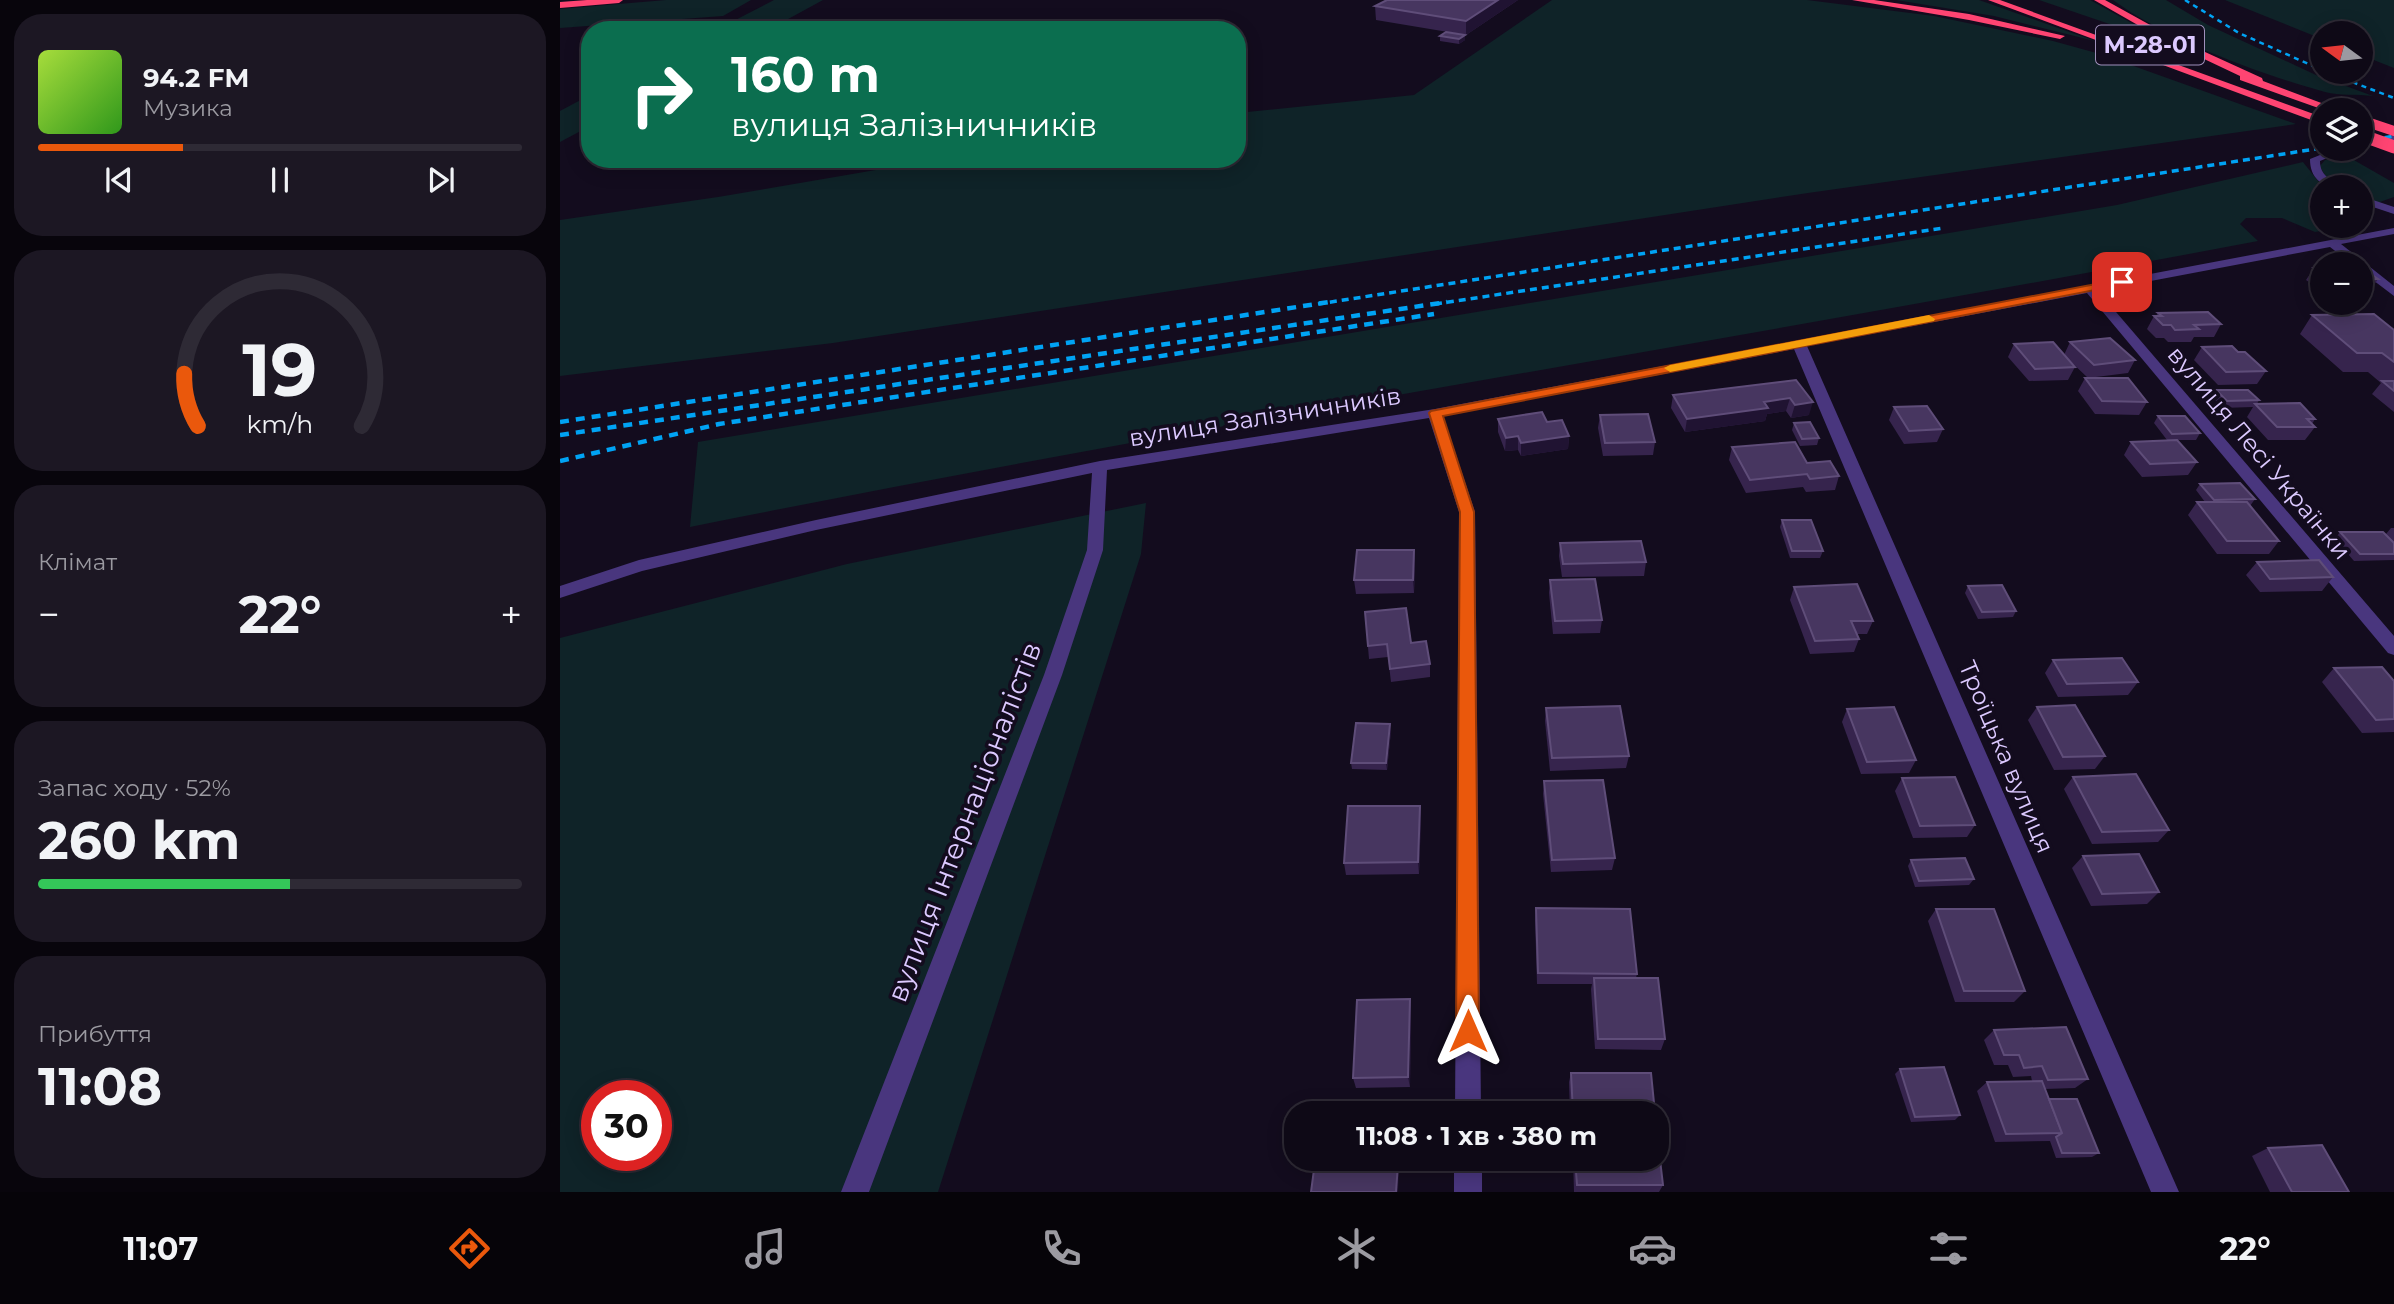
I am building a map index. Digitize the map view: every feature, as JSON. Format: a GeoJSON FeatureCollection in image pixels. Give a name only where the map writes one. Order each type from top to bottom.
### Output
{"type":"FeatureCollection","features":[{"type":"Feature","properties":{"kind":"highway"},"geometry":{"type":"LineString","coordinates":[[560,5],[619,0]]}},
{"type":"Feature","properties":{"kind":"highway"},"geometry":{"type":"LineString","coordinates":[[1856,0],[1969,17],[2051,34],[2193,73]]}},
{"type":"Feature","properties":{"kind":"highway","name":"М-28-01"},"geometry":{"type":"LineString","coordinates":[[1992,0],[2310,117]]}},
{"type":"Feature","properties":{"kind":"highway","name":"М-28-01"},"geometry":{"type":"LineString","coordinates":[[2019,0],[2137,41]]}},
{"type":"Feature","properties":{"kind":"highway"},"geometry":{"type":"LineString","coordinates":[[2098,0],[2156,33],[2282,91]]}},
{"type":"Feature","properties":{"kind":"highway","name":"М-28-01"},"geometry":{"type":"LineString","coordinates":[[2164,50],[2310,101]]}},
{"type":"Feature","properties":{"kind":"highway"},"geometry":{"type":"LineString","coordinates":[[2373,124],[2394,131]]}},
{"type":"Feature","properties":{"kind":"highway"},"geometry":{"type":"LineString","coordinates":[[2373,139],[2394,147]]}},
{"type":"Feature","properties":{"kind":"street"},"geometry":{"type":"LineString","coordinates":[[2373,141],[2394,138]]}},
{"type":"Feature","properties":{"kind":"street"},"geometry":{"type":"LineString","coordinates":[[2373,203],[2394,211]]}},
{"type":"Feature","properties":{"kind":"street","name":"вулиця Залізничників"},"geometry":{"type":"LineString","coordinates":[[560,592],[651,563],[816,525],[1100,466],[1435,413],[2394,231]]}},
{"type":"Feature","properties":{"kind":"street"},"geometry":{"type":"LineString","coordinates":[[2331,242],[2344,252]]}},
{"type":"Feature","properties":{"kind":"street"},"geometry":{"type":"LineString","coordinates":[[2373,275],[2394,292]]}},
{"type":"Feature","properties":{"kind":"street","name":"вулиця Лесі Українки"},"geometry":{"type":"LineString","coordinates":[[2089,288],[2394,648]]}},
{"type":"Feature","properties":{"kind":"street","name":"Троїцька вулиця"},"geometry":{"type":"LineString","coordinates":[[1799,344],[2165,1192]]}},
{"type":"Feature","properties":{"kind":"street"},"geometry":{"type":"LineString","coordinates":[[1435,413],[1467,512],[1468,1101]]}},
{"type":"Feature","properties":{"kind":"street","name":"вулиця Інтернаціоналістів"},"geometry":{"type":"LineString","coordinates":[[855,1192],[1053,676],[1095,550],[1100,466]]}},
{"type":"Feature","properties":{"kind":"street"},"geometry":{"type":"LineString","coordinates":[[1468,1171],[1468,1192]]}},
{"type":"Feature","properties":{"kind":"green space"},"geometry":{"type":"Polygon","coordinates":[[[666,0],[751,0],[723,16],[655,21],[581,21],[581,26],[560,28],[560,9],[666,0]]]}},
{"type":"Feature","properties":{"kind":"green space"},"geometry":{"type":"Polygon","coordinates":[[[774,0],[823,0],[784,21],[733,21],[774,0]]]}},
{"type":"Feature","properties":{"kind":"green space"},"geometry":{"type":"Polygon","coordinates":[[[1552,0],[1807,0],[1934,16],[2053,41],[2100,54],[2296,124],[1808,193],[833,343],[560,376],[560,220],[887,168],[1246,168],[1246,112],[1414,95],[1552,0]]]}},
{"type":"Feature","properties":{"kind":"green space"},"geometry":{"type":"Polygon","coordinates":[[[1896,0],[1979,0],[2095,41],[1994,16],[1896,0]]]}},
{"type":"Feature","properties":{"kind":"green space"},"geometry":{"type":"Polygon","coordinates":[[[2039,0],[2090,0],[2171,45],[2039,0]]]}},
{"type":"Feature","properties":{"kind":"green space"},"geometry":{"type":"Polygon","coordinates":[[[2113,0],[2166,0],[2208,25],[2310,72],[2310,84],[2340,84],[2373,96],[2325,92],[2272,76],[2187,42],[2135,15],[2113,0]]]}},
{"type":"Feature","properties":{"kind":"green space"},"geometry":{"type":"Polygon","coordinates":[[[2225,0],[2394,0],[2394,68],[2373,60],[2373,21],[2310,21],[2310,34],[2225,0]]]}},
{"type":"Feature","properties":{"kind":"green space"},"geometry":{"type":"Polygon","coordinates":[[[581,100],[581,131],[560,142],[560,111],[581,100]]]}},
{"type":"Feature","properties":{"kind":"green space"},"geometry":{"type":"Polygon","coordinates":[[[2324,161],[2356,161],[2394,183],[2394,197],[2377,203],[2373,202],[2373,175],[2325,175],[2320,166],[2324,161]]]}},
{"type":"Feature","properties":{"kind":"green space"},"geometry":{"type":"Polygon","coordinates":[[[2303,162],[2313,175],[2310,175],[2310,230],[2282,218],[2246,218],[2240,224],[2258,241],[1277,416],[690,527],[698,442],[2117,205],[2303,162]]]}},
{"type":"Feature","properties":{"kind":"green space"},"geometry":{"type":"Polygon","coordinates":[[[1146,503],[1141,554],[938,1192],[560,1192],[560,638],[847,564],[1146,503]]]}},
{"type":"Feature","properties":{"kind":"building"},"geometry":{"type":"Polygon","coordinates":[[[1387,0],[1498,0],[1466,21],[1375,6],[1387,0]]]}},
{"type":"Feature","properties":{"kind":"building"},"geometry":{"type":"Polygon","coordinates":[[[1446,32],[1465,35],[1459,39],[1440,36],[1446,32]]]}},
{"type":"Feature","properties":{"kind":"building"},"geometry":{"type":"Polygon","coordinates":[[[2208,312],[2221,324],[2194,325],[2199,329],[2175,330],[2171,325],[2163,325],[2154,316],[2162,316],[2158,313],[2208,312]]]}},
{"type":"Feature","properties":{"kind":"building"},"geometry":{"type":"Polygon","coordinates":[[[2312,315],[2373,315],[2394,330],[2394,362],[2382,353],[2357,353],[2312,315]]]}},
{"type":"Feature","properties":{"kind":"building"},"geometry":{"type":"Polygon","coordinates":[[[2110,338],[2135,360],[2094,365],[2070,342],[2110,338]]]}},
{"type":"Feature","properties":{"kind":"building"},"geometry":{"type":"Polygon","coordinates":[[[2053,342],[2075,367],[2035,369],[2014,344],[2053,342]]]}},
{"type":"Feature","properties":{"kind":"building"},"geometry":{"type":"Polygon","coordinates":[[[2232,346],[2238,352],[2245,352],[2266,371],[2226,372],[2202,347],[2232,346]]]}},
{"type":"Feature","properties":{"kind":"building"},"geometry":{"type":"Polygon","coordinates":[[[2085,378],[2128,378],[2147,402],[2102,401],[2085,378]]]}},
{"type":"Feature","properties":{"kind":"building"},"geometry":{"type":"Polygon","coordinates":[[[1796,380],[1813,402],[1795,405],[1790,398],[1764,402],[1768,408],[1687,419],[1673,395],[1796,380]]]}},
{"type":"Feature","properties":{"kind":"building"},"geometry":{"type":"Polygon","coordinates":[[[2382,381],[2394,381],[2394,391],[2382,381]]]}},
{"type":"Feature","properties":{"kind":"building"},"geometry":{"type":"Polygon","coordinates":[[[2216,390],[2248,390],[2259,400],[2227,401],[2216,390]]]}},
{"type":"Feature","properties":{"kind":"building"},"geometry":{"type":"Polygon","coordinates":[[[2300,403],[2315,419],[2307,419],[2315,427],[2277,427],[2255,404],[2300,403]]]}},
{"type":"Feature","properties":{"kind":"building"},"geometry":{"type":"Polygon","coordinates":[[[1927,406],[1943,429],[1909,431],[1894,407],[1927,406]]]}},
{"type":"Feature","properties":{"kind":"building"},"geometry":{"type":"Polygon","coordinates":[[[1542,412],[1547,422],[1562,420],[1569,436],[1521,443],[1518,436],[1506,438],[1498,419],[1542,412]]]}},
{"type":"Feature","properties":{"kind":"building"},"geometry":{"type":"Polygon","coordinates":[[[1648,414],[1655,442],[1605,443],[1600,415],[1648,414]]]}},
{"type":"Feature","properties":{"kind":"building"},"geometry":{"type":"Polygon","coordinates":[[[2158,416],[2185,416],[2200,433],[2172,434],[2158,416]]]}},
{"type":"Feature","properties":{"kind":"building"},"geometry":{"type":"Polygon","coordinates":[[[1810,422],[1819,438],[1802,439],[1794,423],[1810,422]]]}},
{"type":"Feature","properties":{"kind":"building"},"geometry":{"type":"Polygon","coordinates":[[[2177,440],[2197,462],[2150,464],[2131,442],[2177,440]]]}},
{"type":"Feature","properties":{"kind":"building"},"geometry":{"type":"Polygon","coordinates":[[[1795,442],[1807,463],[1830,461],[1839,476],[1810,479],[1807,474],[1750,480],[1732,447],[1795,442]]]}},
{"type":"Feature","properties":{"kind":"building"},"geometry":{"type":"Polygon","coordinates":[[[2240,483],[2255,499],[2214,500],[2200,484],[2240,483]]]}},
{"type":"Feature","properties":{"kind":"building"},"geometry":{"type":"Polygon","coordinates":[[[2197,502],[2247,502],[2279,541],[2227,541],[2197,502]]]}},
{"type":"Feature","properties":{"kind":"building"},"geometry":{"type":"Polygon","coordinates":[[[1782,520],[1811,520],[1823,551],[1792,551],[1782,520]]]}},
{"type":"Feature","properties":{"kind":"building"},"geometry":{"type":"Polygon","coordinates":[[[2340,532],[2383,532],[2394,543],[2394,554],[2360,554],[2340,532]]]}},
{"type":"Feature","properties":{"kind":"building"},"geometry":{"type":"Polygon","coordinates":[[[1641,541],[1646,562],[1563,564],[1560,543],[1641,541]]]}},
{"type":"Feature","properties":{"kind":"building"},"geometry":{"type":"Polygon","coordinates":[[[1357,550],[1414,550],[1413,580],[1354,580],[1357,550]]]}},
{"type":"Feature","properties":{"kind":"building"},"geometry":{"type":"Polygon","coordinates":[[[2319,560],[2333,577],[2270,579],[2257,562],[2319,560]]]}},
{"type":"Feature","properties":{"kind":"building"},"geometry":{"type":"Polygon","coordinates":[[[1595,579],[1602,620],[1555,621],[1550,580],[1595,579]]]}},
{"type":"Feature","properties":{"kind":"building"},"geometry":{"type":"Polygon","coordinates":[[[1857,584],[1873,621],[1851,621],[1859,639],[1815,641],[1794,587],[1857,584]]]}},
{"type":"Feature","properties":{"kind":"building"},"geometry":{"type":"Polygon","coordinates":[[[2002,585],[2016,611],[1982,612],[1968,586],[2002,585]]]}},
{"type":"Feature","properties":{"kind":"building"},"geometry":{"type":"Polygon","coordinates":[[[1406,608],[1411,643],[1426,641],[1430,664],[1390,669],[1387,644],[1368,646],[1365,612],[1406,608]]]}},
{"type":"Feature","properties":{"kind":"building"},"geometry":{"type":"Polygon","coordinates":[[[2122,658],[2138,682],[2067,684],[2053,660],[2122,658]]]}},
{"type":"Feature","properties":{"kind":"building"},"geometry":{"type":"Polygon","coordinates":[[[2382,667],[2394,681],[2394,719],[2376,720],[2334,668],[2382,667]]]}},
{"type":"Feature","properties":{"kind":"building"},"geometry":{"type":"Polygon","coordinates":[[[2075,705],[2105,756],[2063,757],[2037,707],[2075,705]]]}},
{"type":"Feature","properties":{"kind":"building"},"geometry":{"type":"Polygon","coordinates":[[[1620,706],[1629,756],[1552,758],[1546,708],[1620,706]]]}},
{"type":"Feature","properties":{"kind":"building"},"geometry":{"type":"Polygon","coordinates":[[[1894,707],[1916,760],[1867,762],[1847,709],[1894,707]]]}},
{"type":"Feature","properties":{"kind":"building"},"geometry":{"type":"Polygon","coordinates":[[[1356,723],[1390,724],[1386,763],[1351,763],[1356,723]]]}},
{"type":"Feature","properties":{"kind":"building"},"geometry":{"type":"Polygon","coordinates":[[[2136,774],[2169,830],[2102,832],[2073,777],[2136,774]]]}},
{"type":"Feature","properties":{"kind":"building"},"geometry":{"type":"Polygon","coordinates":[[[1955,777],[1975,825],[1920,826],[1902,778],[1955,777]]]}},
{"type":"Feature","properties":{"kind":"building"},"geometry":{"type":"Polygon","coordinates":[[[1603,780],[1615,858],[1552,860],[1544,781],[1603,780]]]}},
{"type":"Feature","properties":{"kind":"building"},"geometry":{"type":"Polygon","coordinates":[[[1348,806],[1420,806],[1418,862],[1344,863],[1348,806]]]}},
{"type":"Feature","properties":{"kind":"building"},"geometry":{"type":"Polygon","coordinates":[[[2139,854],[2159,892],[2102,894],[2083,856],[2139,854]]]}},
{"type":"Feature","properties":{"kind":"building"},"geometry":{"type":"Polygon","coordinates":[[[1965,858],[1974,879],[1919,881],[1911,860],[1965,858]]]}},
{"type":"Feature","properties":{"kind":"building"},"geometry":{"type":"Polygon","coordinates":[[[1536,908],[1630,909],[1637,974],[1538,973],[1536,908]]]}},
{"type":"Feature","properties":{"kind":"building"},"geometry":{"type":"Polygon","coordinates":[[[1936,909],[1994,909],[2025,991],[1964,991],[1936,909]]]}},
{"type":"Feature","properties":{"kind":"building"},"geometry":{"type":"Polygon","coordinates":[[[1594,978],[1658,978],[1665,1039],[1598,1039],[1594,978]]]}},
{"type":"Feature","properties":{"kind":"building"},"geometry":{"type":"Polygon","coordinates":[[[1410,999],[1408,1077],[1353,1078],[1357,1000],[1410,999]]]}},
{"type":"Feature","properties":{"kind":"building"},"geometry":{"type":"Polygon","coordinates":[[[2066,1027],[2088,1079],[2048,1080],[2042,1066],[2024,1068],[2019,1055],[2004,1055],[1994,1030],[2066,1027]]]}},
{"type":"Feature","properties":{"kind":"building"},"geometry":{"type":"Polygon","coordinates":[[[1944,1067],[1960,1115],[1915,1117],[1900,1069],[1944,1067]]]}},
{"type":"Feature","properties":{"kind":"building"},"geometry":{"type":"Polygon","coordinates":[[[1571,1073],[1651,1073],[1654,1101],[1572,1101],[1571,1073]]]}},
{"type":"Feature","properties":{"kind":"building"},"geometry":{"type":"Polygon","coordinates":[[[2042,1081],[2062,1133],[2006,1134],[1987,1082],[2042,1081]]]}},
{"type":"Feature","properties":{"kind":"building"},"geometry":{"type":"Polygon","coordinates":[[[2049,1099],[2077,1099],[2099,1153],[2062,1153],[2056,1137],[2062,1133],[2049,1099]]]}},
{"type":"Feature","properties":{"kind":"building"},"geometry":{"type":"Polygon","coordinates":[[[2322,1145],[2349,1192],[2292,1192],[2268,1148],[2322,1145]]]}},
{"type":"Feature","properties":{"kind":"building"},"geometry":{"type":"Polygon","coordinates":[[[1314,1171],[1398,1171],[1396,1192],[1311,1192],[1314,1171]]]}},
{"type":"Feature","properties":{"kind":"building"},"geometry":{"type":"Polygon","coordinates":[[[1576,1171],[1661,1171],[1663,1185],[1577,1185],[1576,1171]]]}},
{"type":"Feature","properties":{"kind":"railway"},"geometry":{"type":"LineString","coordinates":[[2185,0],[2239,33],[2310,65]]}},
{"type":"Feature","properties":{"kind":"railway"},"geometry":{"type":"LineString","coordinates":[[2357,84],[2394,98]]}},
{"type":"Feature","properties":{"kind":"railway"},"geometry":{"type":"LineString","coordinates":[[2373,140],[2394,136]]}},
{"type":"Feature","properties":{"kind":"railway"},"geometry":{"type":"LineString","coordinates":[[1318,304],[2310,150]]}},
{"type":"Feature","properties":{"kind":"railway"},"geometry":{"type":"LineString","coordinates":[[1435,304],[1944,228]]}},
{"type":"Feature","properties":{"kind":"railway"},"geometry":{"type":"LineString","coordinates":[[560,422],[1329,302]]}},
{"type":"Feature","properties":{"kind":"railway"},"geometry":{"type":"LineString","coordinates":[[560,435],[1447,302]]}},
{"type":"Feature","properties":{"kind":"railway"},"geometry":{"type":"LineString","coordinates":[[560,461],[719,424],[1434,314]]}},
{"type":"Feature","properties":{"kind":"slow traffic"},"geometry":{"type":"LineString","coordinates":[[1670,368],[1929,319]]}},
{"type":"Feature","properties":{"kind":"route"},"geometry":{"type":"LineString","coordinates":[[1468,1031],[1467,512],[1435,413],[2122,282]]}}]}
